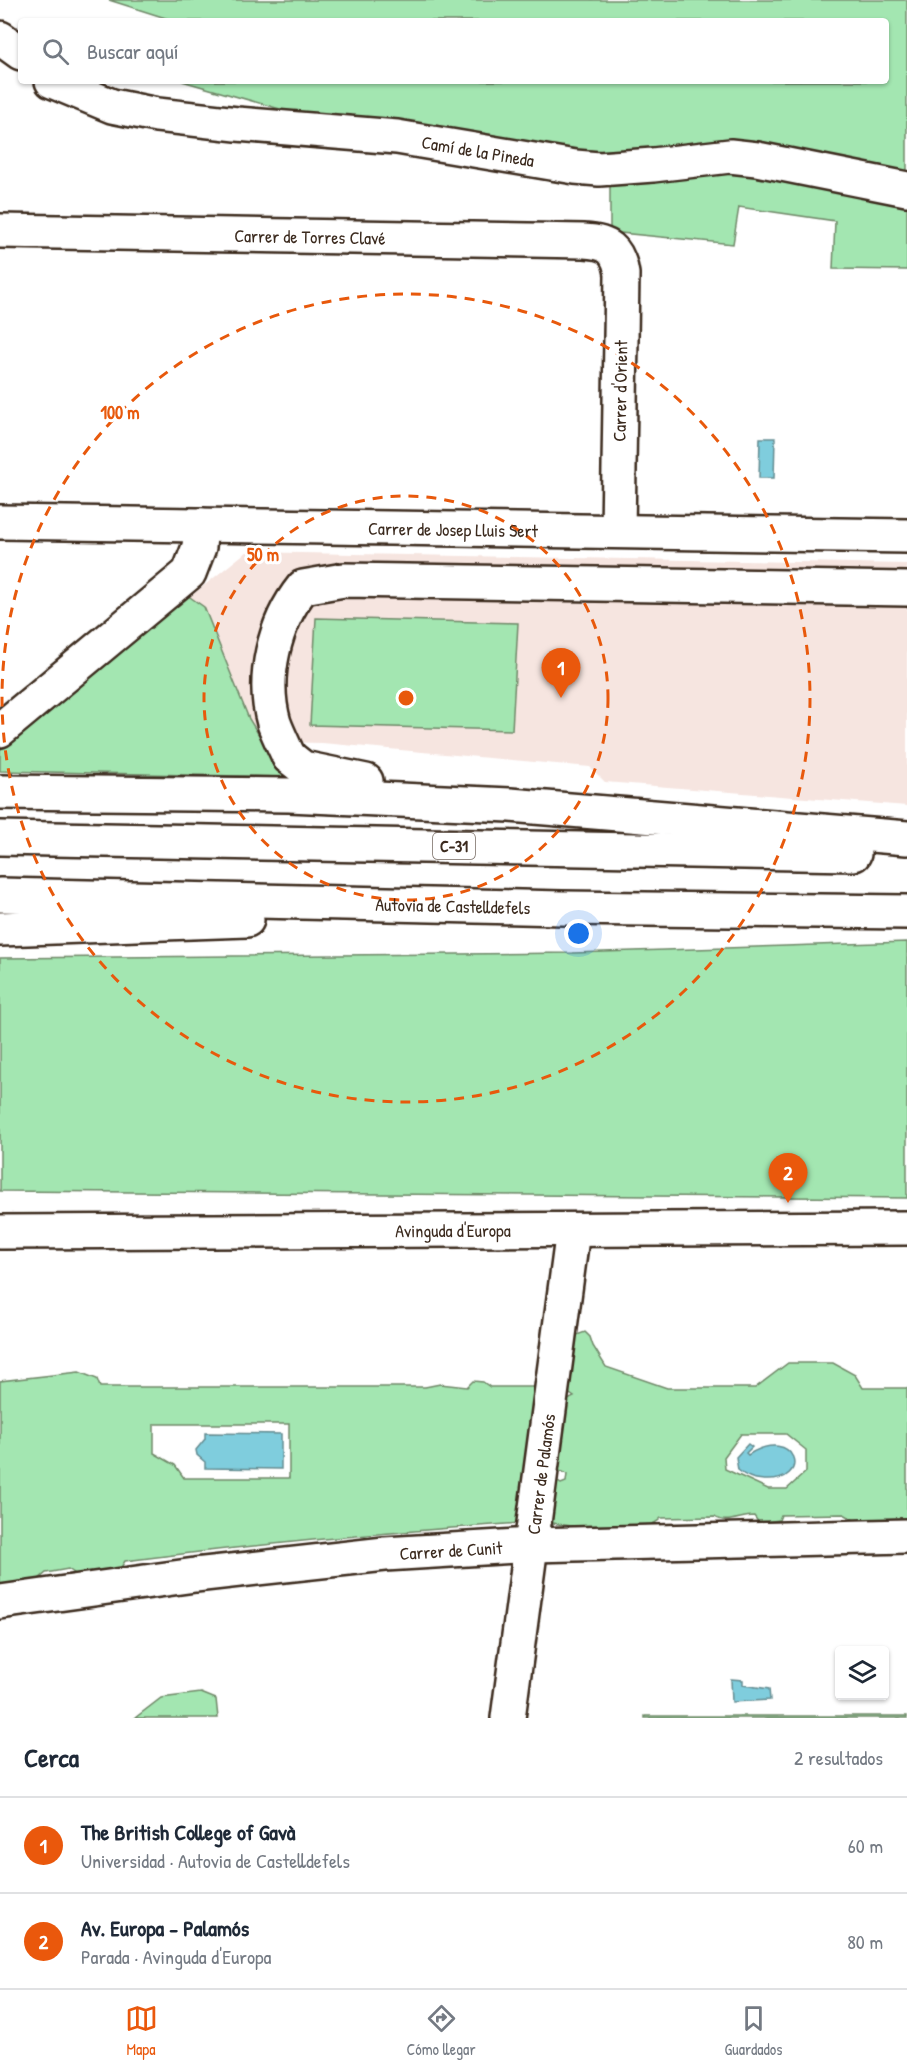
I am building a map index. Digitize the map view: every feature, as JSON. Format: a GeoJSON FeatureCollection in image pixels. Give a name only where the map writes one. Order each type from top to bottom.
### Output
{"type":"FeatureCollection","features":[{"type":"Feature","properties":{"kind":"main road"},"geometry":{"type":"LineString","coordinates":[[0,38],[18,51]]}},
{"type":"Feature","properties":{"kind":"main road","name":"Camí de la Pineda"},"geometry":{"type":"LineString","coordinates":[[59,84],[112,106],[168,116],[237,124],[397,136],[575,167],[599,169],[730,156],[758,159],[907,189]]}},
{"type":"Feature","properties":{"kind":"main road","name":"Carrer de Torres Clavé"},"geometry":{"type":"LineString","coordinates":[[0,231],[600,242],[616,252]]}},
{"type":"Feature","properties":{"kind":"main road","name":"Carrer d'Orient"},"geometry":{"type":"LineString","coordinates":[[616,252],[622,274],[618,531]]}},
{"type":"Feature","properties":{"kind":"main road","name":"Carrer de Josep Lluis Sert"},"geometry":{"type":"LineString","coordinates":[[0,522],[907,536]]}},
{"type":"Feature","properties":{"kind":"main road"},"geometry":{"type":"LineString","coordinates":[[0,730],[189,573],[199,547],[201,525]]}},
{"type":"Feature","properties":{"kind":"main road"},"geometry":{"type":"LineString","coordinates":[[510,806],[322,774],[303,768],[289,757],[274,724],[268,692],[273,648],[291,602],[303,587],[322,582],[907,589]]}},
{"type":"Feature","properties":{"kind":"main road"},"geometry":{"type":"LineString","coordinates":[[0,792],[289,795],[510,806],[907,838]]}},
{"type":"Feature","properties":{"kind":"main road","name":"C-31"},"geometry":{"type":"LineString","coordinates":[[0,838],[907,855]]}},
{"type":"Feature","properties":{"kind":"main road","name":"Autovia de Castelldefels"},"geometry":{"type":"LineString","coordinates":[[0,895],[562,908],[907,912]]}},
{"type":"Feature","properties":{"kind":"main road"},"geometry":{"type":"LineString","coordinates":[[0,929],[562,908]]}},
{"type":"Feature","properties":{"kind":"main road","name":"Avinguda d'Europa"},"geometry":{"type":"LineString","coordinates":[[0,1232],[907,1228]]}},
{"type":"Feature","properties":{"kind":"main road","name":"Carrer de Palamós"},"geometry":{"type":"LineString","coordinates":[[508,1718],[573,1230]]}},
{"type":"Feature","properties":{"kind":"main road","name":"Carrer de Cunit"},"geometry":{"type":"LineString","coordinates":[[0,1602],[195,1575],[373,1555],[532,1545],[907,1536]]}},
{"type":"Feature","properties":{"kind":"shaded area"},"geometry":{"type":"Polygon","coordinates":[[[246,552],[907,564],[907,806],[605,782],[590,767],[322,743],[276,742],[155,655],[140,637],[246,552]]]}},
{"type":"Feature","properties":{"kind":"green space"},"geometry":{"type":"Polygon","coordinates":[[[109,0],[907,0],[907,270],[833,269],[835,221],[739,207],[733,244],[610,232],[610,163],[287,111],[192,84],[889,84],[889,18],[166,18],[109,0]]]}},
{"type":"Feature","properties":{"kind":"green space"},"geometry":{"type":"Polygon","coordinates":[[[187,595],[204,607],[249,719],[285,777],[0,771],[0,750],[187,595]]]}},
{"type":"Feature","properties":{"kind":"green space"},"geometry":{"type":"Polygon","coordinates":[[[316,618],[518,623],[512,730],[310,725],[316,618]]]}},
{"type":"Feature","properties":{"kind":"green space"},"geometry":{"type":"Polygon","coordinates":[[[907,942],[907,1198],[0,1191],[0,958],[573,953],[907,942]]]}},
{"type":"Feature","properties":{"kind":"green space"},"geometry":{"type":"Polygon","coordinates":[[[585,1332],[606,1367],[667,1388],[755,1388],[788,1363],[833,1363],[855,1375],[863,1388],[907,1388],[907,1525],[868,1528],[844,1514],[781,1515],[779,1520],[759,1523],[754,1516],[728,1520],[715,1517],[661,1518],[653,1524],[641,1527],[608,1529],[548,1522],[555,1480],[561,1484],[566,1482],[567,1474],[547,1466],[556,1406],[574,1397],[564,1390],[574,1336],[585,1332]],[[741,1434],[724,1457],[725,1469],[768,1489],[787,1489],[806,1472],[806,1450],[786,1434],[741,1434]]]}},
{"type":"Feature","properties":{"kind":"green space"},"geometry":{"type":"Polygon","coordinates":[[[79,1372],[97,1379],[100,1387],[425,1387],[440,1384],[467,1387],[473,1381],[483,1382],[490,1387],[539,1387],[520,1523],[322,1539],[174,1555],[125,1561],[120,1569],[77,1575],[68,1569],[46,1573],[25,1591],[0,1596],[0,1381],[79,1372]],[[154,1424],[154,1453],[175,1465],[184,1478],[289,1478],[289,1424],[154,1424]]]}},
{"type":"Feature","properties":{"kind":"green space"},"geometry":{"type":"Polygon","coordinates":[[[201,1693],[216,1699],[218,1718],[135,1718],[161,1698],[201,1693]]]}},
{"type":"Feature","properties":{"kind":"green space"},"geometry":{"type":"Polygon","coordinates":[[[645,1716],[907,1716],[907,1718],[645,1718],[645,1716]]]}},
{"type":"Feature","properties":{"kind":"water"},"geometry":{"type":"Polygon","coordinates":[[[760,438],[775,438],[774,478],[759,478],[760,438]]]}},
{"type":"Feature","properties":{"kind":"water"},"geometry":{"type":"Polygon","coordinates":[[[205,1433],[281,1434],[281,1469],[205,1468],[205,1462],[197,1455],[196,1450],[205,1439],[205,1433]]]}},
{"type":"Feature","properties":{"kind":"water"},"geometry":{"type":"Polygon","coordinates":[[[748,1444],[752,1447],[746,1453],[748,1455],[765,1447],[778,1446],[787,1450],[793,1457],[794,1465],[789,1473],[780,1479],[764,1480],[750,1477],[738,1470],[736,1457],[748,1444]]]}},
{"type":"Feature","properties":{"kind":"water"},"geometry":{"type":"Polygon","coordinates":[[[731,1679],[743,1680],[743,1685],[769,1689],[770,1700],[732,1702],[731,1679]]]}},
{"type":"Feature","properties":{"kind":"place","name":"The British College of Gavà"},"geometry":{"type":"Point","coordinates":[561,698]}},
{"type":"Feature","properties":{"kind":"place","name":"Av. Europa - Palamós"},"geometry":{"type":"Point","coordinates":[788,1203]}}]}
